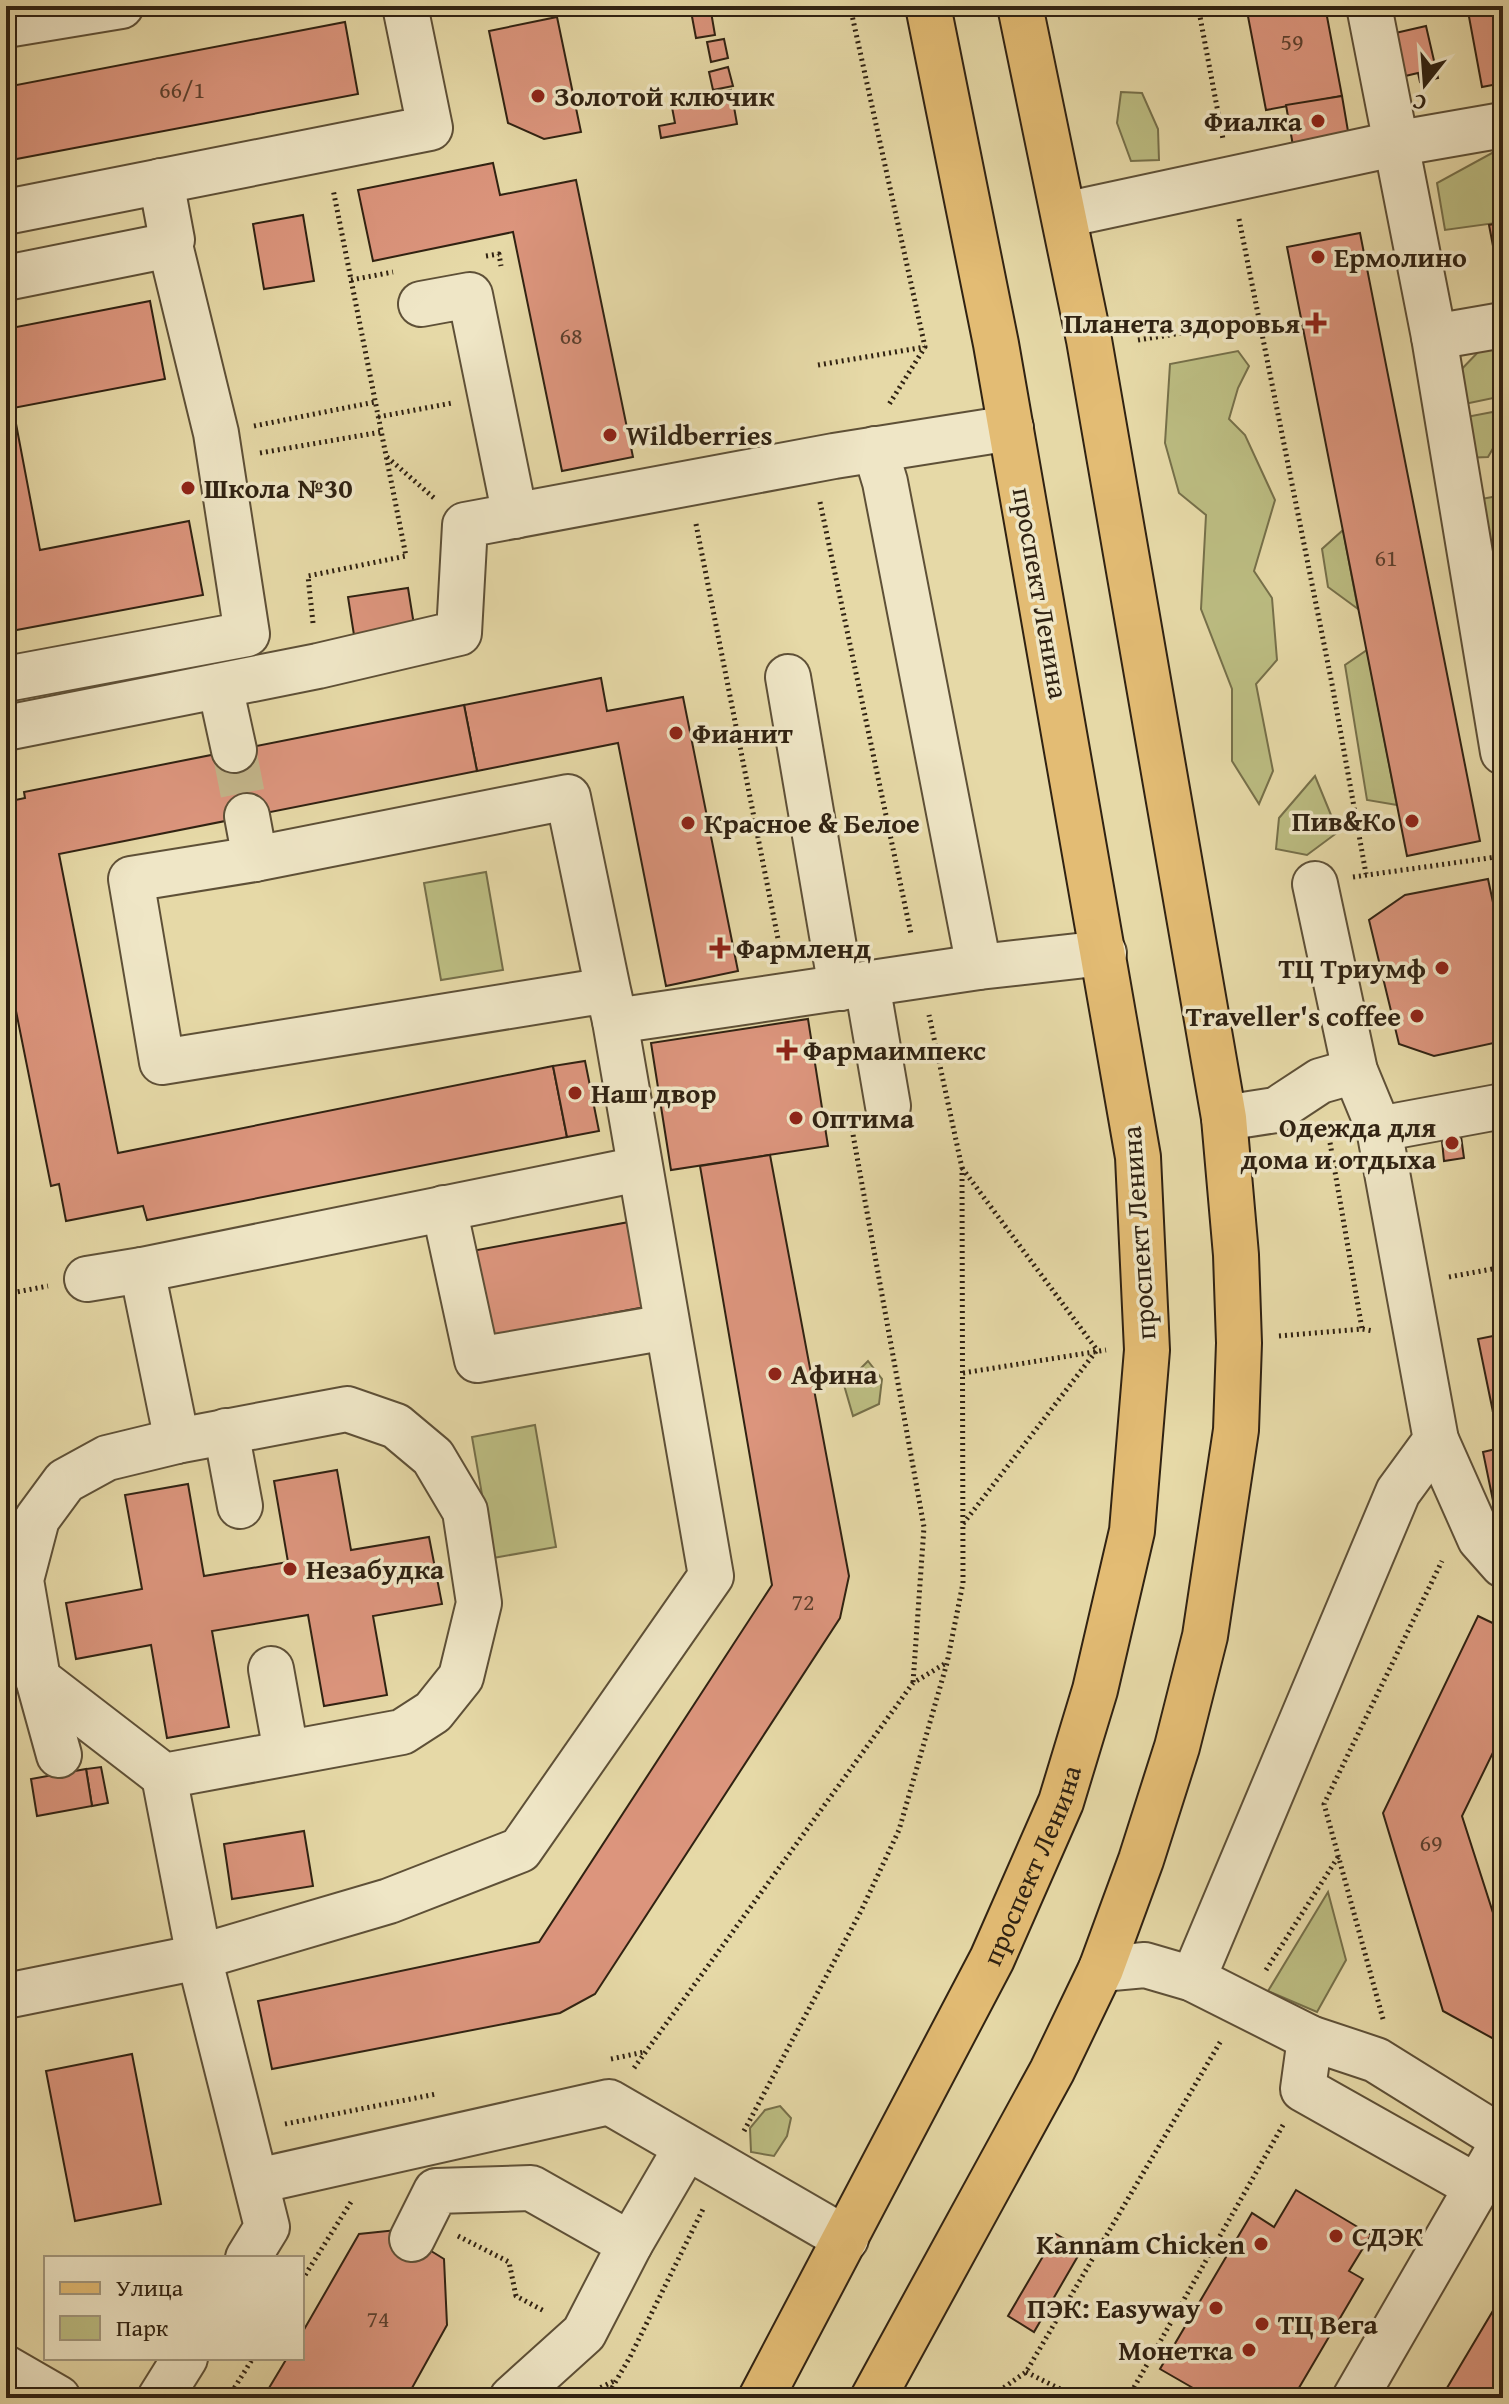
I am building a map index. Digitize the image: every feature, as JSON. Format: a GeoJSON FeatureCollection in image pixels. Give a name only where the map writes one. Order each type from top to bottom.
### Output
{"type":"FeatureCollection","features":[{"type":"Feature","properties":{"kind":"main road","name":"проспект Ленина"},"geometry":{"type":"LineString","coordinates":[[761,2398],[992,1959],[1061,1802],[1095,1690],[1132,1531],[1147,1350],[1138,1157],[1011,428],[928,6]]}},
{"type":"Feature","properties":{"kind":"main road"},"geometry":{"type":"LineString","coordinates":[[873,2398],[1052,2071],[1101,1969],[1141,1860],[1184,1719],[1205,1636],[1236,1430],[1239,1343],[1236,1255],[1224,1118],[1089,340],[1020,6]]}},
{"type":"Feature","properties":{"kind":"lane"},"geometry":{"type":"LineString","coordinates":[[6,25],[121,6]]}},
{"type":"Feature","properties":{"kind":"lane"},"geometry":{"type":"LineString","coordinates":[[1369,6],[1434,337],[1501,733]]}},
{"type":"Feature","properties":{"kind":"lane"},"geometry":{"type":"LineString","coordinates":[[6,212],[430,128],[411,7]]}},
{"type":"Feature","properties":{"kind":"lane"},"geometry":{"type":"LineString","coordinates":[[1064,215],[1394,144],[1503,125]]}},
{"type":"Feature","properties":{"kind":"lane"},"geometry":{"type":"LineString","coordinates":[[6,679],[247,634],[218,447],[170,245],[172,240],[161,181]]}},
{"type":"Feature","properties":{"kind":"lane"},"geometry":{"type":"LineString","coordinates":[[6,278],[170,245]]}},
{"type":"Feature","properties":{"kind":"lane"},"geometry":{"type":"LineString","coordinates":[[421,304],[470,295],[515,516]]}},
{"type":"Feature","properties":{"kind":"lane"},"geometry":{"type":"LineString","coordinates":[[1434,337],[1503,325]]}},
{"type":"Feature","properties":{"kind":"lane"},"geometry":{"type":"LineString","coordinates":[[6,728],[318,666],[459,633],[465,525],[812,460],[1011,428]]}},
{"type":"Feature","properties":{"kind":"lane"},"geometry":{"type":"LineString","coordinates":[[866,451],[885,482],[979,967]]}},
{"type":"Feature","properties":{"kind":"lane"},"geometry":{"type":"LineString","coordinates":[[788,677],[854,986],[870,1117]]}},
{"type":"Feature","properties":{"kind":"lane"},"geometry":{"type":"LineString","coordinates":[[220,686],[234,750]]}},
{"type":"Feature","properties":{"kind":"lane"},"geometry":{"type":"LineString","coordinates":[[6,1996],[199,1957],[389,1901],[520,1850],[711,1576],[611,1006],[568,797],[255,859],[131,879],[162,1062],[611,1006],[789,996],[979,967],[1104,953]]}},
{"type":"Feature","properties":{"kind":"lane"},"geometry":{"type":"LineString","coordinates":[[247,816],[255,859]]}},
{"type":"Feature","properties":{"kind":"lane"},"geometry":{"type":"LineString","coordinates":[[1315,884],[1338,1076],[1379,1129],[1436,1440],[1480,1539],[1503,1565]]}},
{"type":"Feature","properties":{"kind":"lane"},"geometry":{"type":"LineString","coordinates":[[1224,1118],[1276,1110],[1338,1076]]}},
{"type":"Feature","properties":{"kind":"lane"},"geometry":{"type":"LineString","coordinates":[[1379,1129],[1503,1106]]}},
{"type":"Feature","properties":{"kind":"lane"},"geometry":{"type":"LineString","coordinates":[[87,1279],[639,1169]]}},
{"type":"Feature","properties":{"kind":"lane"},"geometry":{"type":"LineString","coordinates":[[444,1208],[477,1360],[667,1327]]}},
{"type":"Feature","properties":{"kind":"lane"},"geometry":{"type":"LineString","coordinates":[[142,1270],[177,1441]]}},
{"type":"Feature","properties":{"kind":"lane"},"geometry":{"type":"LineString","coordinates":[[59,1755],[38,1679],[21,1580],[37,1519],[65,1481],[107,1458],[177,1441],[347,1409],[396,1426],[433,1457],[465,1511],[479,1603],[461,1677],[433,1712],[402,1732],[164,1776]]}},
{"type":"Feature","properties":{"kind":"lane"},"geometry":{"type":"LineString","coordinates":[[226,1431],[240,1506]]}},
{"type":"Feature","properties":{"kind":"lane"},"geometry":{"type":"LineString","coordinates":[[1193,1979],[1398,1492],[1436,1440]]}},
{"type":"Feature","properties":{"kind":"lane"},"geometry":{"type":"LineString","coordinates":[[271,1669],[286,1752]]}},
{"type":"Feature","properties":{"kind":"lane"},"geometry":{"type":"LineString","coordinates":[[38,1679],[164,1776],[199,1957],[267,2227],[249,2256]]}},
{"type":"Feature","properties":{"kind":"lane"},"geometry":{"type":"LineString","coordinates":[[1101,1969],[1145,1965],[1193,1979],[1310,2038],[1376,2060],[1503,2140],[1355,2398]]}},
{"type":"Feature","properties":{"kind":"lane"},"geometry":{"type":"LineString","coordinates":[[1310,2038],[1303,2089],[1477,2187]]}},
{"type":"Feature","properties":{"kind":"lane"},"geometry":{"type":"LineString","coordinates":[[257,2181],[609,2102],[846,2239]]}},
{"type":"Feature","properties":{"kind":"lane"},"geometry":{"type":"LineString","coordinates":[[512,2398],[584,2333],[630,2244],[686,2148]]}},
{"type":"Feature","properties":{"kind":"lane"},"geometry":{"type":"LineString","coordinates":[[417,2229],[436,2191],[531,2188],[630,2244]]}},
{"type":"Feature","properties":{"kind":"lane"},"geometry":{"type":"LineString","coordinates":[[160,2398],[184,2360]]}},
{"type":"Feature","properties":{"kind":"lane"},"geometry":{"type":"LineString","coordinates":[[6,2368],[58,2398]]}},
{"type":"Feature","properties":{"kind":"path"},"geometry":{"type":"LineString","coordinates":[[850,6],[925,347],[866,451]]}},
{"type":"Feature","properties":{"kind":"path"},"geometry":{"type":"LineString","coordinates":[[1198,6],[1332,684],[1366,874],[1503,856]]}},
{"type":"Feature","properties":{"kind":"path"},"geometry":{"type":"LineString","coordinates":[[318,666],[308,576],[406,556],[325,149]]}},
{"type":"Feature","properties":{"kind":"path"},"geometry":{"type":"LineString","coordinates":[[1138,340],[1258,321]]}},
{"type":"Feature","properties":{"kind":"path"},"geometry":{"type":"LineString","coordinates":[[818,365],[925,347]]}},
{"type":"Feature","properties":{"kind":"path"},"geometry":{"type":"LineString","coordinates":[[218,447],[375,402]]}},
{"type":"Feature","properties":{"kind":"path"},"geometry":{"type":"LineString","coordinates":[[218,447],[381,432]]}},
{"type":"Feature","properties":{"kind":"path"},"geometry":{"type":"LineString","coordinates":[[386,457],[465,525]]}},
{"type":"Feature","properties":{"kind":"path"},"geometry":{"type":"LineString","coordinates":[[606,2398],[630,2357],[723,2169],[862,1909],[899,1830],[947,1663],[963,1583],[962,1168],[877,781],[812,460]]}},
{"type":"Feature","properties":{"kind":"path"},"geometry":{"type":"LineString","coordinates":[[689,484],[789,996]]}},
{"type":"Feature","properties":{"kind":"path"},"geometry":{"type":"LineString","coordinates":[[1338,1076],[1362,1329]]}},
{"type":"Feature","properties":{"kind":"path"},"geometry":{"type":"LineString","coordinates":[[870,1117],[924,1527],[913,1683]]}},
{"type":"Feature","properties":{"kind":"path"},"geometry":{"type":"LineString","coordinates":[[962,1168],[1097,1350],[963,1524]]}},
{"type":"Feature","properties":{"kind":"path"},"geometry":{"type":"LineString","coordinates":[[1407,1285],[1503,1267]]}},
{"type":"Feature","properties":{"kind":"path"},"geometry":{"type":"LineString","coordinates":[[1384,2023],[1324,1804],[1442,1563],[1441,1547]]}},
{"type":"Feature","properties":{"kind":"path"},"geometry":{"type":"LineString","coordinates":[[609,2102],[913,1683],[947,1663]]}},
{"type":"Feature","properties":{"kind":"path"},"geometry":{"type":"LineString","coordinates":[[989,2398],[1026,2372],[1243,2005],[1339,1856]]}},
{"type":"Feature","properties":{"kind":"path"},"geometry":{"type":"LineString","coordinates":[[1128,2398],[1303,2089]]}},
{"type":"Feature","properties":{"kind":"path"},"geometry":{"type":"LineString","coordinates":[[304,2277],[352,2201]]}},
{"type":"Feature","properties":{"kind":"path"},"geometry":{"type":"LineString","coordinates":[[417,2229],[509,2262],[516,2296],[630,2357]]}},
{"type":"Feature","properties":{"kind":"path"},"geometry":{"type":"LineString","coordinates":[[228,2398],[252,2360]]}},
{"type":"Feature","properties":{"kind":"path"},"geometry":{"type":"LineString","coordinates":[[1026,2372],[1078,2398]]}},
{"type":"Feature","properties":{"kind":"path"},"geometry":{"type":"LineString","coordinates":[[579,2398],[615,2380]]}},
{"type":"Feature","properties":{"kind":"green space"},"geometry":{"type":"Polygon","coordinates":[[[1121,92],[1142,93],[1158,129],[1159,160],[1131,161],[1117,123],[1121,92]]]}},
{"type":"Feature","properties":{"kind":"green space"},"geometry":{"type":"Polygon","coordinates":[[[1503,147],[1503,222],[1445,230],[1437,183],[1503,147]]]}},
{"type":"Feature","properties":{"kind":"green space"},"geometry":{"type":"Polygon","coordinates":[[[1503,343],[1503,396],[1455,406],[1456,375],[1483,347],[1503,343]]]}},
{"type":"Feature","properties":{"kind":"green space"},"geometry":{"type":"Polygon","coordinates":[[[1238,351],[1249,366],[1238,388],[1229,419],[1245,435],[1275,500],[1254,571],[1272,598],[1277,660],[1256,684],[1273,771],[1259,804],[1232,761],[1232,689],[1201,609],[1206,515],[1179,493],[1165,443],[1170,364],[1238,351]]]}},
{"type":"Feature","properties":{"kind":"green space"},"geometry":{"type":"Polygon","coordinates":[[[1503,410],[1503,431],[1488,457],[1464,458],[1461,418],[1503,410]]]}},
{"type":"Feature","properties":{"kind":"green space"},"geometry":{"type":"Polygon","coordinates":[[[1503,495],[1503,600],[1491,598],[1476,500],[1503,495]]]}},
{"type":"Feature","properties":{"kind":"green space"},"geometry":{"type":"Polygon","coordinates":[[[1343,530],[1358,609],[1328,587],[1322,549],[1343,530]]]}},
{"type":"Feature","properties":{"kind":"green space"},"geometry":{"type":"Polygon","coordinates":[[[1367,650],[1397,805],[1367,800],[1345,665],[1367,650]]]}},
{"type":"Feature","properties":{"kind":"green space"},"geometry":{"type":"Polygon","coordinates":[[[1315,776],[1338,832],[1307,855],[1276,849],[1279,818],[1315,776]]]}},
{"type":"Feature","properties":{"kind":"green space"},"geometry":{"type":"Polygon","coordinates":[[[486,872],[503,970],[441,980],[424,883],[486,872]]]}},
{"type":"Feature","properties":{"kind":"green space"},"geometry":{"type":"Polygon","coordinates":[[[868,1361],[882,1379],[879,1404],[853,1416],[844,1385],[868,1361]]]}},
{"type":"Feature","properties":{"kind":"green space"},"geometry":{"type":"Polygon","coordinates":[[[535,1425],[556,1547],[493,1558],[472,1437],[535,1425]]]}},
{"type":"Feature","properties":{"kind":"green space"},"geometry":{"type":"Polygon","coordinates":[[[1328,1892],[1346,1960],[1317,2012],[1268,1991],[1328,1892]]]}},
{"type":"Feature","properties":{"kind":"green space"},"geometry":{"type":"Polygon","coordinates":[[[780,2106],[791,2118],[787,2136],[774,2156],[751,2152],[750,2128],[765,2110],[780,2106]]]}},
{"type":"Feature","properties":{"kind":"building"},"geometry":{"type":"Polygon","coordinates":[[[690,6],[710,6],[715,35],[696,38],[690,6]]]}},
{"type":"Feature","properties":{"kind":"building"},"geometry":{"type":"Polygon","coordinates":[[[1246,6],[1325,6],[1342,96],[1266,110],[1246,6]]]}},
{"type":"Feature","properties":{"kind":"building"},"geometry":{"type":"Polygon","coordinates":[[[1467,6],[1503,6],[1503,83],[1482,87],[1467,6]]]}},
{"type":"Feature","properties":{"kind":"building","name":"Золотой ключик"},"geometry":{"type":"Polygon","coordinates":[[[557,17],[581,132],[544,139],[508,123],[489,31],[557,17]]]}},
{"type":"Feature","properties":{"kind":"building"},"geometry":{"type":"Polygon","coordinates":[[[345,22],[358,94],[6,161],[6,87],[345,22]]]}},
{"type":"Feature","properties":{"kind":"building"},"geometry":{"type":"Polygon","coordinates":[[[1426,26],[1438,78],[1420,82],[1418,73],[1401,77],[1391,34],[1426,26]]]}},
{"type":"Feature","properties":{"kind":"building"},"geometry":{"type":"Polygon","coordinates":[[[724,39],[728,58],[711,62],[707,42],[724,39]]]}},
{"type":"Feature","properties":{"kind":"building"},"geometry":{"type":"Polygon","coordinates":[[[728,67],[733,86],[713,90],[709,72],[728,67]]]}},
{"type":"Feature","properties":{"kind":"building"},"geometry":{"type":"Polygon","coordinates":[[[731,90],[737,124],[661,138],[659,126],[675,123],[671,102],[731,90]]]}},
{"type":"Feature","properties":{"kind":"building","name":"Фиалка"},"geometry":{"type":"Polygon","coordinates":[[[1342,96],[1349,137],[1293,146],[1286,105],[1342,96]]]}},
{"type":"Feature","properties":{"kind":"building"},"geometry":{"type":"Polygon","coordinates":[[[493,163],[500,195],[576,180],[633,457],[562,471],[513,232],[373,261],[358,190],[493,163]]]}},
{"type":"Feature","properties":{"kind":"building"},"geometry":{"type":"Polygon","coordinates":[[[303,215],[314,281],[264,289],[253,224],[303,215]]]}},
{"type":"Feature","properties":{"kind":"building"},"geometry":{"type":"Polygon","coordinates":[[[1503,222],[1503,292],[1502,293],[1489,225],[1503,222]]]}},
{"type":"Feature","properties":{"kind":"building"},"geometry":{"type":"Polygon","coordinates":[[[1360,233],[1480,841],[1407,856],[1287,247],[1360,233]]]}},
{"type":"Feature","properties":{"kind":"building"},"geometry":{"type":"Polygon","coordinates":[[[150,301],[165,379],[13,408],[40,550],[189,521],[203,595],[6,632],[6,329],[150,301]]]}},
{"type":"Feature","properties":{"kind":"building"},"geometry":{"type":"Polygon","coordinates":[[[408,588],[414,625],[354,635],[348,597],[408,588]]]}},
{"type":"Feature","properties":{"kind":"building"},"geometry":{"type":"Polygon","coordinates":[[[601,678],[607,711],[683,697],[738,971],[666,986],[618,743],[477,771],[464,705],[601,678]]]}},
{"type":"Feature","properties":{"kind":"building"},"geometry":{"type":"Polygon","coordinates":[[[464,705],[477,771],[59,854],[118,1153],[553,1066],[567,1137],[147,1220],[143,1206],[66,1221],[59,1184],[51,1186],[6,961],[6,802],[25,798],[24,792],[464,705]]]}},
{"type":"Feature","properties":{"kind":"building","name":"ТЦ Триумф"},"geometry":{"type":"Polygon","coordinates":[[[1488,879],[1503,949],[1503,1041],[1434,1056],[1399,1044],[1369,920],[1405,895],[1488,879]]]}},
{"type":"Feature","properties":{"kind":"building"},"geometry":{"type":"Polygon","coordinates":[[[808,1019],[828,1146],[671,1170],[651,1043],[808,1019]]]}},
{"type":"Feature","properties":{"kind":"building","name":"Наш двор"},"geometry":{"type":"Polygon","coordinates":[[[585,1061],[599,1131],[567,1137],[553,1066],[585,1061]]]}},
{"type":"Feature","properties":{"kind":"building"},"geometry":{"type":"Polygon","coordinates":[[[1460,1129],[1464,1158],[1444,1161],[1441,1131],[1460,1129]]]}},
{"type":"Feature","properties":{"kind":"building"},"geometry":{"type":"Polygon","coordinates":[[[770,1155],[849,1576],[840,1618],[595,1994],[560,2013],[272,2069],[258,2001],[539,1942],[772,1585],[700,1166],[770,1155]]]}},
{"type":"Feature","properties":{"kind":"building"},"geometry":{"type":"Polygon","coordinates":[[[629,1222],[645,1307],[489,1336],[472,1251],[629,1222]]]}},
{"type":"Feature","properties":{"kind":"building"},"geometry":{"type":"Polygon","coordinates":[[[1503,1334],[1503,1410],[1493,1412],[1478,1339],[1503,1334]]]}},
{"type":"Feature","properties":{"kind":"building"},"geometry":{"type":"Polygon","coordinates":[[[1503,1410],[1503,1525],[1498,1525],[1483,1452],[1500,1448],[1493,1412],[1503,1410]]]}},
{"type":"Feature","properties":{"kind":"building"},"geometry":{"type":"Polygon","coordinates":[[[337,1470],[351,1550],[429,1537],[442,1604],[373,1616],[387,1695],[324,1706],[308,1615],[212,1631],[229,1727],[167,1738],[151,1645],[76,1659],[66,1603],[142,1589],[125,1495],[188,1484],[204,1576],[288,1562],[274,1481],[337,1470]]]}},
{"type":"Feature","properties":{"kind":"building"},"geometry":{"type":"Polygon","coordinates":[[[1478,1616],[1503,1628],[1503,1732],[1462,1816],[1503,1944],[1503,2044],[1443,2011],[1383,1813],[1478,1616]]]}},
{"type":"Feature","properties":{"kind":"building"},"geometry":{"type":"Polygon","coordinates":[[[101,1767],[108,1803],[92,1806],[86,1769],[101,1767]]]}},
{"type":"Feature","properties":{"kind":"building"},"geometry":{"type":"Polygon","coordinates":[[[86,1769],[92,1806],[37,1816],[31,1779],[86,1769]]]}},
{"type":"Feature","properties":{"kind":"building"},"geometry":{"type":"Polygon","coordinates":[[[304,1831],[313,1886],[232,1899],[224,1844],[304,1831]]]}},
{"type":"Feature","properties":{"kind":"building"},"geometry":{"type":"Polygon","coordinates":[[[132,2054],[161,2204],[75,2221],[46,2071],[132,2054]]]}},
{"type":"Feature","properties":{"kind":"building","name":"ТЦ Вега"},"geometry":{"type":"Polygon","coordinates":[[[1296,2190],[1371,2235],[1349,2271],[1363,2279],[1293,2398],[1187,2398],[1193,2388],[1160,2369],[1252,2213],[1274,2227],[1296,2190]]]}},
{"type":"Feature","properties":{"kind":"building"},"geometry":{"type":"Polygon","coordinates":[[[397,2230],[444,2259],[447,2325],[407,2397],[263,2398],[286,2360],[304,2360],[304,2330],[359,2234],[397,2230]]]}},
{"type":"Feature","properties":{"kind":"building"},"geometry":{"type":"Polygon","coordinates":[[[1056,2234],[1082,2249],[1034,2332],[1008,2316],[1056,2234]]]}},
{"type":"Feature","properties":{"kind":"building"},"geometry":{"type":"Polygon","coordinates":[[[1503,2294],[1503,2398],[1441,2398],[1503,2294]]]}},
{"type":"Feature","properties":{"kind":"tunnel"},"geometry":{"type":"LineString","coordinates":[[234,750],[247,816]]}},
{"type":"Feature","properties":{"kind":"place","name":"Золотой ключик"},"geometry":{"type":"Point","coordinates":[538,96]}},
{"type":"Feature","properties":{"kind":"place","name":"Фиалка"},"geometry":{"type":"Point","coordinates":[1318,121]}},
{"type":"Feature","properties":{"kind":"place","name":"Ермолино"},"geometry":{"type":"Point","coordinates":[1318,257]}},
{"type":"Feature","properties":{"kind":"place","name":"Планета здоровья"},"geometry":{"type":"Point","coordinates":[1316,323]}},
{"type":"Feature","properties":{"kind":"place","name":"Wildberries"},"geometry":{"type":"Point","coordinates":[610,435]}},
{"type":"Feature","properties":{"kind":"place","name":"Школа №30"},"geometry":{"type":"Point","coordinates":[188,488]}},
{"type":"Feature","properties":{"kind":"place","name":"Фианит"},"geometry":{"type":"Point","coordinates":[676,733]}},
{"type":"Feature","properties":{"kind":"place","name":"Пив&Ко"},"geometry":{"type":"Point","coordinates":[1412,821]}},
{"type":"Feature","properties":{"kind":"place","name":"Красное & Белое"},"geometry":{"type":"Point","coordinates":[688,823]}},
{"type":"Feature","properties":{"kind":"place","name":"Фармленд"},"geometry":{"type":"Point","coordinates":[720,948]}},
{"type":"Feature","properties":{"kind":"place","name":"ТЦ Триумф"},"geometry":{"type":"Point","coordinates":[1442,968]}},
{"type":"Feature","properties":{"kind":"place","name":"Traveller's coffee"},"geometry":{"type":"Point","coordinates":[1417,1016]}},
{"type":"Feature","properties":{"kind":"place","name":"Фармаимпекс"},"geometry":{"type":"Point","coordinates":[787,1050]}},
{"type":"Feature","properties":{"kind":"place","name":"Наш двор"},"geometry":{"type":"Point","coordinates":[575,1093]}},
{"type":"Feature","properties":{"kind":"place","name":"Оптима"},"geometry":{"type":"Point","coordinates":[796,1118]}},
{"type":"Feature","properties":{"kind":"place","name":"Одежда для дома и отдыха"},"geometry":{"type":"Point","coordinates":[1452,1143]}},
{"type":"Feature","properties":{"kind":"place","name":"Афина"},"geometry":{"type":"Point","coordinates":[775,1374]}},
{"type":"Feature","properties":{"kind":"place","name":"Незабудка"},"geometry":{"type":"Point","coordinates":[290,1569]}},
{"type":"Feature","properties":{"kind":"place","name":"СДЭК"},"geometry":{"type":"Point","coordinates":[1336,2236]}},
{"type":"Feature","properties":{"kind":"place","name":"Kannam Chicken"},"geometry":{"type":"Point","coordinates":[1261,2244]}},
{"type":"Feature","properties":{"kind":"place","name":"ПЭК: Easyway"},"geometry":{"type":"Point","coordinates":[1216,2308]}},
{"type":"Feature","properties":{"kind":"place","name":"ТЦ Вега"},"geometry":{"type":"Point","coordinates":[1262,2324]}},
{"type":"Feature","properties":{"kind":"place","name":"Монетка"},"geometry":{"type":"Point","coordinates":[1249,2350]}}]}
